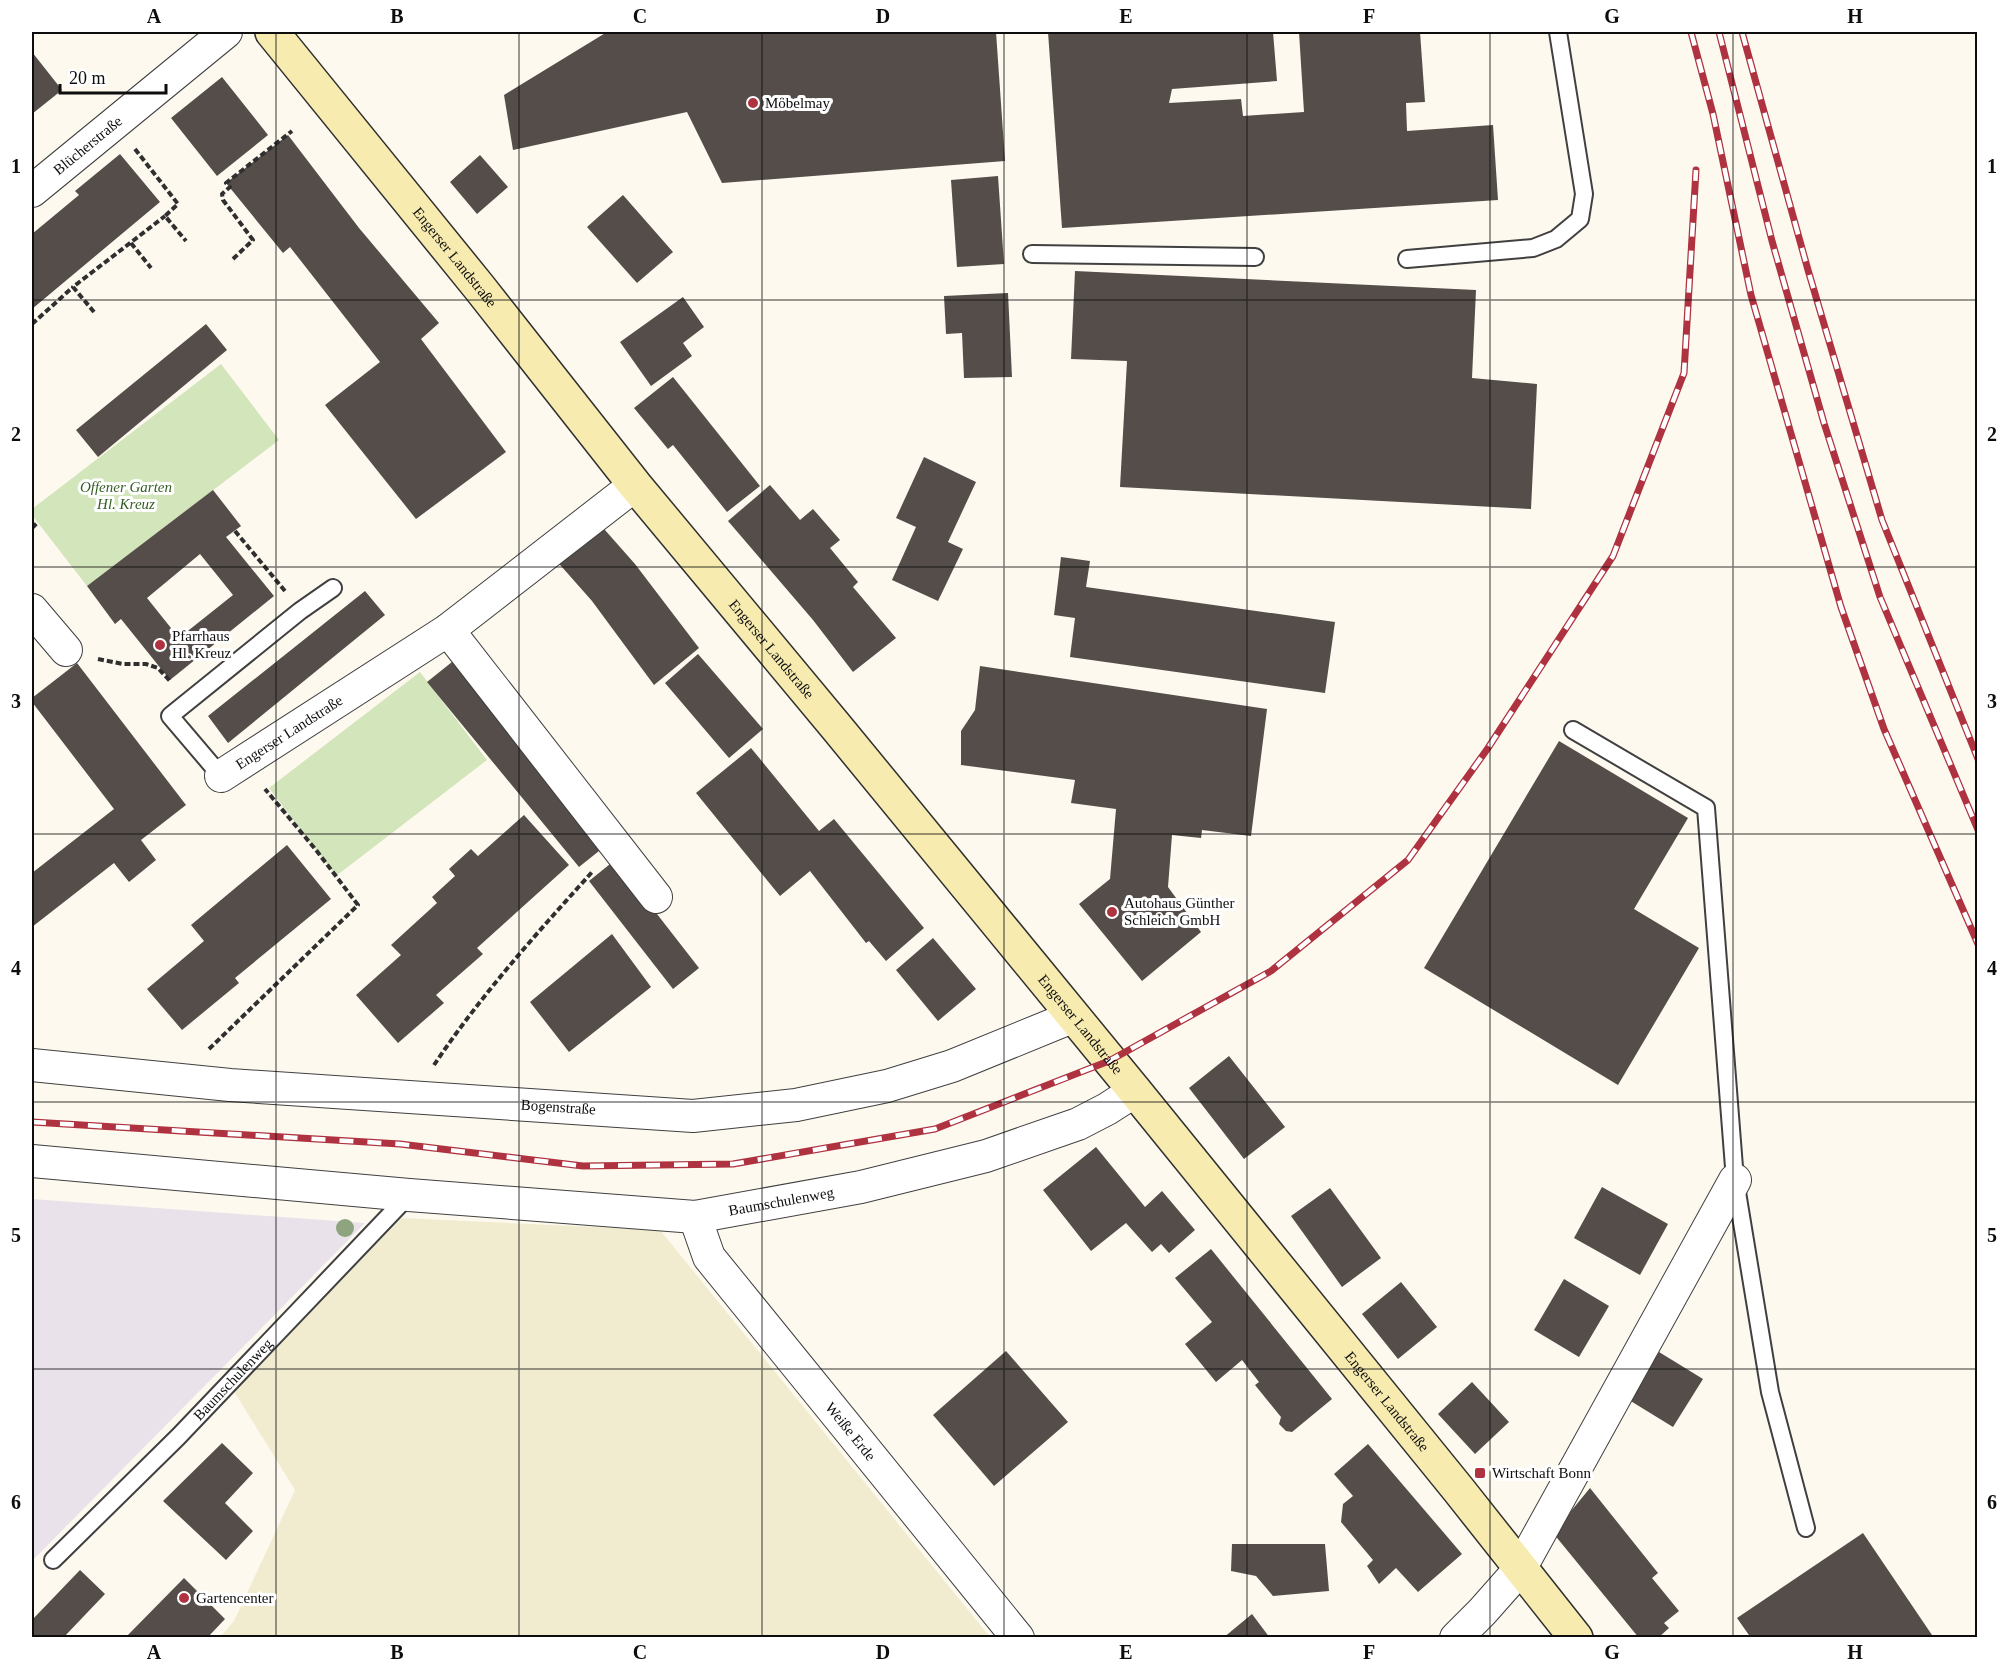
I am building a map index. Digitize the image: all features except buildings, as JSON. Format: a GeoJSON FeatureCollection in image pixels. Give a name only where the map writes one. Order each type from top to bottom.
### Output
{"type":"FeatureCollection","features":[{"type":"Feature","properties":{"kind":"main road","name":"Engerser Landstraße"},"geometry":{"type":"LineString","coordinates":[[272,32],[479,287],[634,485],[831,720],[1072,1017],[1135,1091],[1443,1470],[1576,1638]]}},
{"type":"Feature","properties":{"kind":"street","name":"Blücherstraße"},"geometry":{"type":"LineString","coordinates":[[32,190],[226,32]]}},
{"type":"Feature","properties":{"kind":"street","name":"Engerser Landstraße"},"geometry":{"type":"LineString","coordinates":[[231,768],[448,630],[634,485]]}},
{"type":"Feature","properties":{"kind":"street"},"geometry":{"type":"LineString","coordinates":[[32,610],[66,650]]}},
{"type":"Feature","properties":{"kind":"street"},"geometry":{"type":"LineString","coordinates":[[448,630],[656,897]]}},
{"type":"Feature","properties":{"kind":"street","name":"Bogenstraße"},"geometry":{"type":"LineString","coordinates":[[32,1065],[230,1084],[693,1116],[796,1106],[887,1086],[952,1066],[1072,1017]]}},
{"type":"Feature","properties":{"kind":"street","name":"Baumschulenweg"},"geometry":{"type":"LineString","coordinates":[[32,1161],[409,1195],[695,1217],[861,1187],[986,1156],[1078,1124],[1135,1091]]}},
{"type":"Feature","properties":{"kind":"street"},"geometry":{"type":"LineString","coordinates":[[1456,1638],[1520,1569],[1736,1180]]}},
{"type":"Feature","properties":{"kind":"street","name":"Weiße Erde"},"geometry":{"type":"LineString","coordinates":[[695,1217],[709,1257],[1018,1638]]}},
{"type":"Feature","properties":{"kind":"lane"},"geometry":{"type":"LineString","coordinates":[[1407,259],[1533,248],[1556,238],[1580,219],[1584,194],[1558,32]]}},
{"type":"Feature","properties":{"kind":"lane"},"geometry":{"type":"LineString","coordinates":[[1032,254],[1256,257]]}},
{"type":"Feature","properties":{"kind":"lane"},"geometry":{"type":"LineString","coordinates":[[231,768],[170,716],[300,611],[333,588]]}},
{"type":"Feature","properties":{"kind":"lane"},"geometry":{"type":"LineString","coordinates":[[1573,730],[1706,808],[1736,1180],[1770,1392],[1806,1528]]}},
{"type":"Feature","properties":{"kind":"lane","name":"Baumschulenweg"},"geometry":{"type":"LineString","coordinates":[[53,1560],[194,1420],[409,1195]]}},
{"type":"Feature","properties":{"kind":"path"},"geometry":{"type":"LineString","coordinates":[[233,258],[253,240],[223,200],[222,194],[230,187],[226,183],[292,130]]}},
{"type":"Feature","properties":{"kind":"path"},"geometry":{"type":"LineString","coordinates":[[32,324],[73,287],[178,204],[135,149]]}},
{"type":"Feature","properties":{"kind":"path"},"geometry":{"type":"LineString","coordinates":[[165,216],[186,241]]}},
{"type":"Feature","properties":{"kind":"path"},"geometry":{"type":"LineString","coordinates":[[131,243],[151,268]]}},
{"type":"Feature","properties":{"kind":"path"},"geometry":{"type":"LineString","coordinates":[[73,287],[94,312]]}},
{"type":"Feature","properties":{"kind":"path"},"geometry":{"type":"LineString","coordinates":[[32,528],[38,523]]}},
{"type":"Feature","properties":{"kind":"path"},"geometry":{"type":"LineString","coordinates":[[235,531],[300,611]]}},
{"type":"Feature","properties":{"kind":"path"},"geometry":{"type":"LineString","coordinates":[[66,650],[71,655],[123,664],[146,664],[158,668],[186,703]]}},
{"type":"Feature","properties":{"kind":"path"},"geometry":{"type":"LineString","coordinates":[[178,1078],[358,905],[316,850],[231,768]]}},
{"type":"Feature","properties":{"kind":"path"},"geometry":{"type":"LineString","coordinates":[[411,1097],[461,1025],[528,943],[616,845]]}},
{"type":"Feature","properties":{"kind":"shaded area"},"geometry":{"type":"Polygon","coordinates":[[[32,1199],[365,1223],[32,1561],[32,1199]]]}},
{"type":"Feature","properties":{"kind":"shaded area"},"geometry":{"type":"Polygon","coordinates":[[[402,1218],[660,1230],[990,1637],[219,1638],[234,1621],[295,1490],[233,1390],[402,1218]]]}},
{"type":"Feature","properties":{"kind":"green space","name":"Offener Garten Hl. Kreuz"},"geometry":{"type":"Polygon","coordinates":[[[221,364],[279,440],[87,586],[32,515],[32,509],[221,364]]]}},
{"type":"Feature","properties":{"kind":"green space"},"geometry":{"type":"Polygon","coordinates":[[[420,672],[487,760],[336,876],[269,788],[420,672]]]}},
{"type":"Feature","properties":{"kind":"railway"},"geometry":{"type":"LineString","coordinates":[[1691,32],[1713,114],[1751,295],[1841,607],[1884,729],[1978,944]]}},
{"type":"Feature","properties":{"kind":"railway"},"geometry":{"type":"LineString","coordinates":[[1719,32],[1772,241],[1824,423],[1880,597],[1978,830]]}},
{"type":"Feature","properties":{"kind":"railway"},"geometry":{"type":"LineString","coordinates":[[1742,32],[1808,270],[1882,520],[1978,759]]}},
{"type":"Feature","properties":{"kind":"railway"},"geometry":{"type":"LineString","coordinates":[[32,1122],[400,1144],[583,1166],[733,1164],[935,1129],[1109,1061],[1271,971],[1408,860],[1488,748],[1613,556],[1684,373],[1696,170]]}},
{"type":"Feature","properties":{"kind":"place","name":"Möbelmay"},"geometry":{"type":"Point","coordinates":[753,103]}},
{"type":"Feature","properties":{"kind":"place","name":"Pfarrhaus Hl. Kreuz"},"geometry":{"type":"Point","coordinates":[160,645]}},
{"type":"Feature","properties":{"kind":"place","name":"Autohaus Günther Schleich GmbH"},"geometry":{"type":"Point","coordinates":[1112,912]}},
{"type":"Feature","properties":{"kind":"place","name":"Wirtschaft Bonn"},"geometry":{"type":"Point","coordinates":[1480,1473]}},
{"type":"Feature","properties":{"kind":"place","name":"Gartencenter"},"geometry":{"type":"Point","coordinates":[184,1598]}}]}
